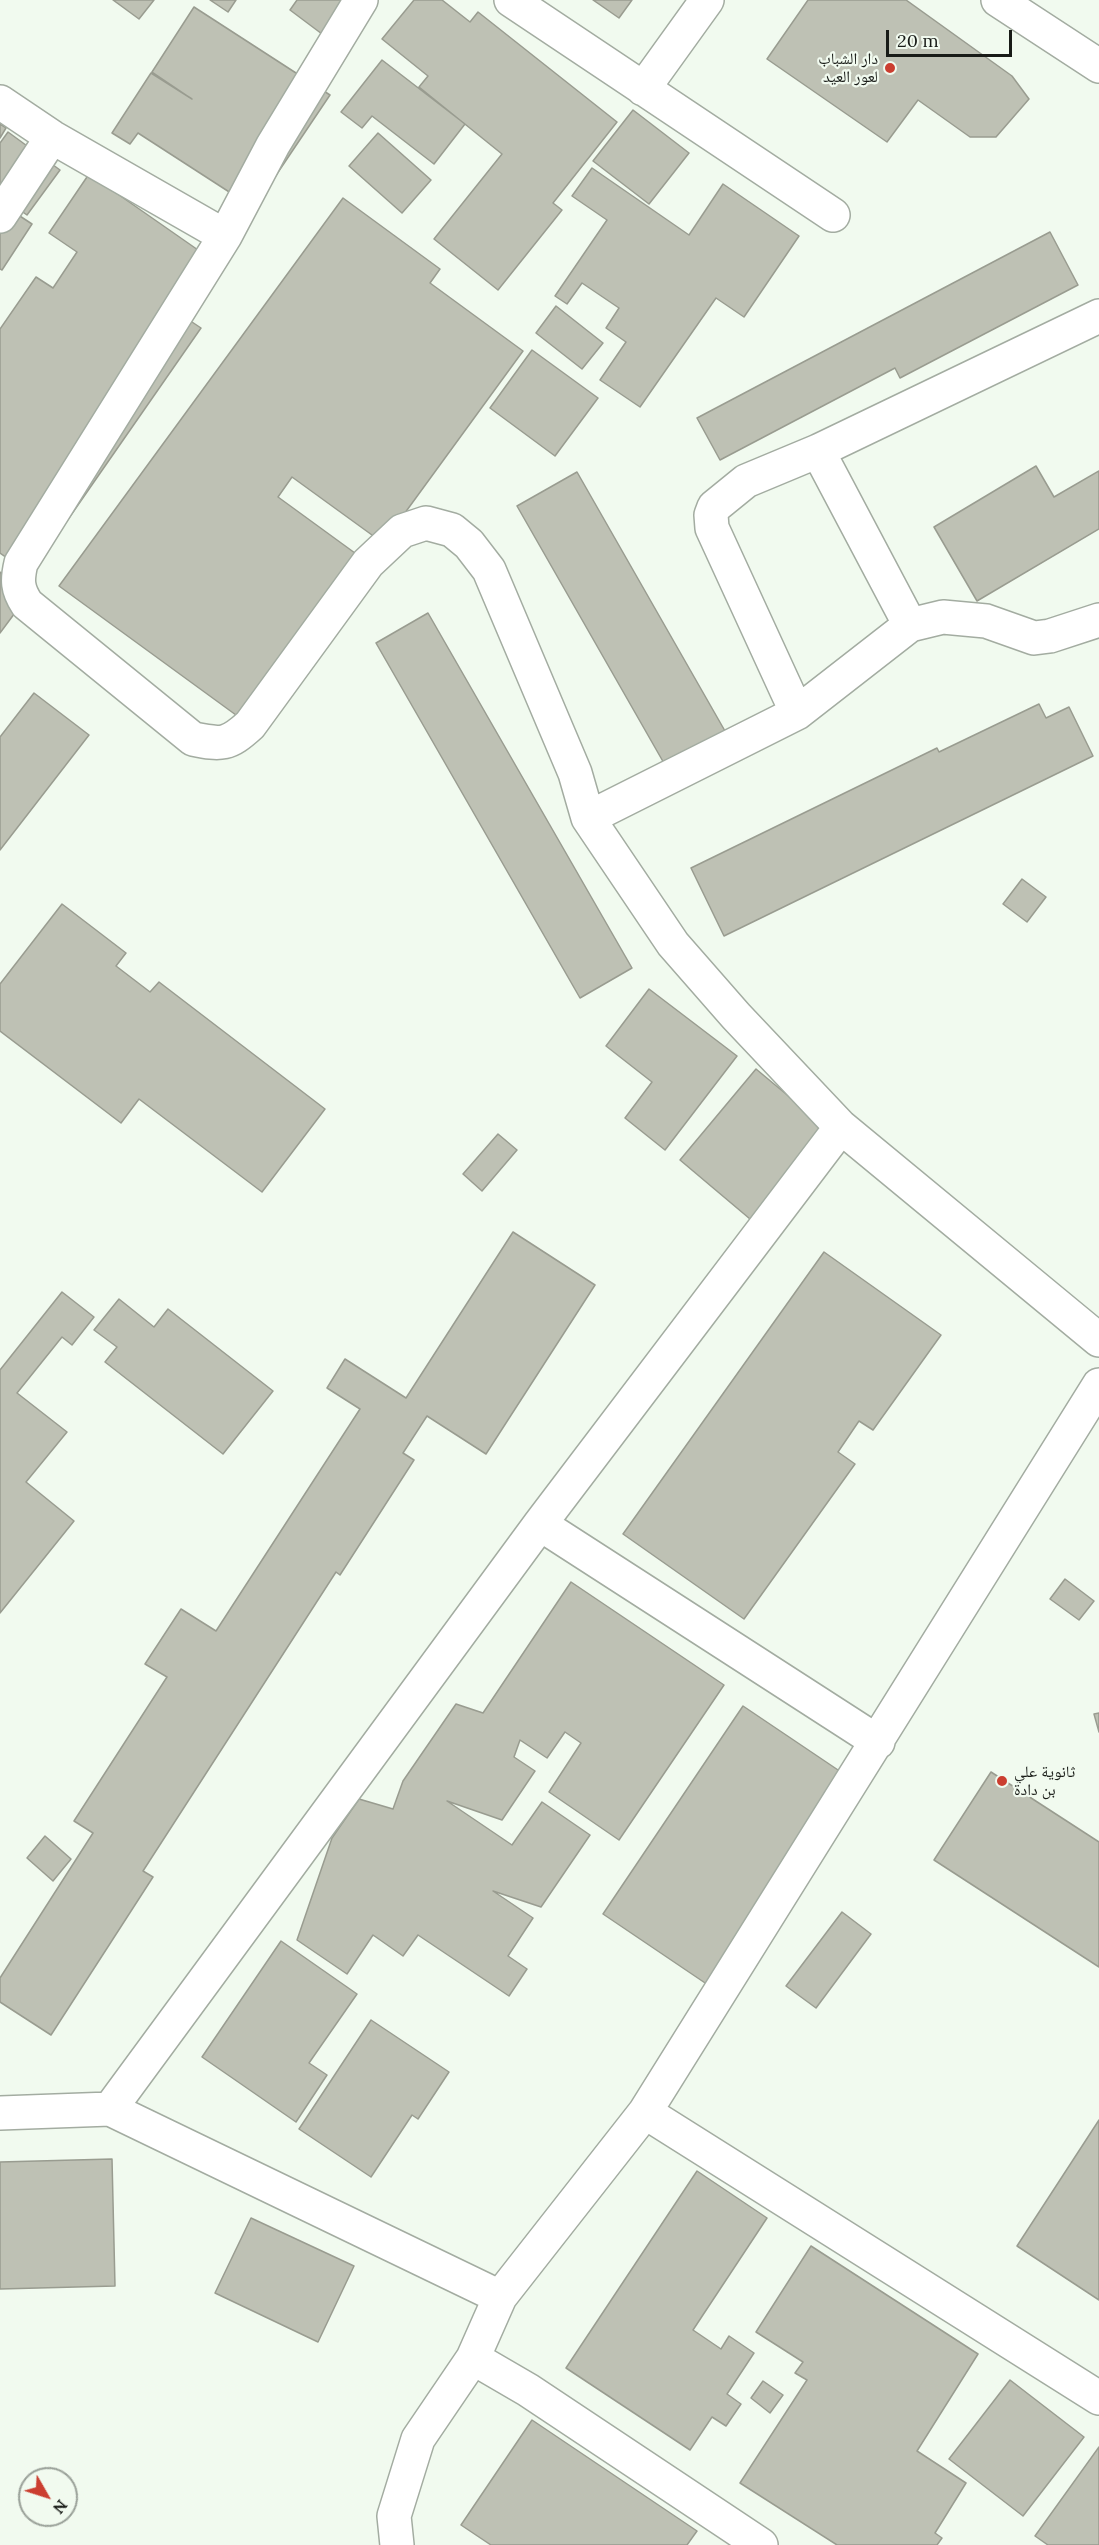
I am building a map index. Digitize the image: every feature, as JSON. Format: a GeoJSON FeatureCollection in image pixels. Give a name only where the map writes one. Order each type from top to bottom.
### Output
{"type":"FeatureCollection","features":[{"type":"Feature","properties":{"kind":"street"},"geometry":{"type":"LineString","coordinates":[[361,0],[273,145],[225,236],[21,563],[17,581],[19,591],[27,604],[46,621],[193,739],[219,744],[233,740],[250,725],[368,563],[402,531],[426,523],[452,530],[469,543],[489,570],[575,773],[588,818],[673,944],[736,1016],[842,1127],[1099,1340]]}},
{"type":"Feature","properties":{"kind":"street"},"geometry":{"type":"LineString","coordinates":[[511,0],[833,214]]}},
{"type":"Feature","properties":{"kind":"street"},"geometry":{"type":"LineString","coordinates":[[643,88],[706,0]]}},
{"type":"Feature","properties":{"kind":"street"},"geometry":{"type":"LineString","coordinates":[[998,0],[1099,66]]}},
{"type":"Feature","properties":{"kind":"street"},"geometry":{"type":"LineString","coordinates":[[0,102],[52,137],[225,236]]}},
{"type":"Feature","properties":{"kind":"street"},"geometry":{"type":"LineString","coordinates":[[0,216],[52,137]]}},
{"type":"Feature","properties":{"kind":"street"},"geometry":{"type":"LineString","coordinates":[[797,713],[712,528],[711,515],[714,507],[746,481],[818,451],[1099,316]]}},
{"type":"Feature","properties":{"kind":"street"},"geometry":{"type":"LineString","coordinates":[[818,451],[909,625]]}},
{"type":"Feature","properties":{"kind":"street"},"geometry":{"type":"LineString","coordinates":[[588,818],[797,713],[909,625],[943,617],[986,621],[1034,638],[1050,636],[1099,620]]}},
{"type":"Feature","properties":{"kind":"street"},"geometry":{"type":"LineString","coordinates":[[110,2109],[540,1524],[842,1127]]}},
{"type":"Feature","properties":{"kind":"street"},"geometry":{"type":"LineString","coordinates":[[397,2545],[394,2516],[418,2439],[473,2358],[500,2297],[645,2112],[1099,1385]]}},
{"type":"Feature","properties":{"kind":"street"},"geometry":{"type":"LineString","coordinates":[[540,1524],[878,1742]]}},
{"type":"Feature","properties":{"kind":"street"},"geometry":{"type":"LineString","coordinates":[[0,2113],[110,2109],[500,2297]]}},
{"type":"Feature","properties":{"kind":"street"},"geometry":{"type":"LineString","coordinates":[[645,2112],[1099,2398]]}},
{"type":"Feature","properties":{"kind":"street"},"geometry":{"type":"LineString","coordinates":[[473,2358],[528,2390],[761,2545]]}},
{"type":"Feature","properties":{"kind":"building"},"geometry":{"type":"Polygon","coordinates":[[[113,0],[154,0],[139,19],[113,0]]]}},
{"type":"Feature","properties":{"kind":"building"},"geometry":{"type":"Polygon","coordinates":[[[210,0],[236,0],[228,12],[210,0]]]}},
{"type":"Feature","properties":{"kind":"building"},"geometry":{"type":"Polygon","coordinates":[[[297,0],[373,0],[338,46],[290,10],[297,0]]]}},
{"type":"Feature","properties":{"kind":"building"},"geometry":{"type":"Polygon","coordinates":[[[414,0],[442,0],[470,22],[478,12],[617,122],[553,203],[562,210],[498,290],[434,239],[502,154],[419,87],[428,76],[382,39],[414,0]]]}},
{"type":"Feature","properties":{"kind":"building"},"geometry":{"type":"Polygon","coordinates":[[[593,0],[632,0],[619,18],[593,0]]]}},
{"type":"Feature","properties":{"kind":"building","name":"دار الشباب لعور العيد"},"geometry":{"type":"Polygon","coordinates":[[[808,0],[906,0],[1012,76],[1029,99],[996,137],[970,137],[918,100],[887,142],[767,59],[808,0]]]}},
{"type":"Feature","properties":{"kind":"building"},"geometry":{"type":"Polygon","coordinates":[[[194,7],[330,95],[254,208],[138,133],[130,144],[112,133],[151,73],[192,99],[152,72],[194,7]]]}},
{"type":"Feature","properties":{"kind":"building"},"geometry":{"type":"Polygon","coordinates":[[[382,60],[465,124],[434,164],[372,116],[362,128],[341,112],[382,60]]]}},
{"type":"Feature","properties":{"kind":"building"},"geometry":{"type":"Polygon","coordinates":[[[633,110],[689,153],[649,204],[593,161],[633,110]]]}},
{"type":"Feature","properties":{"kind":"building"},"geometry":{"type":"Polygon","coordinates":[[[0,124],[6,128],[0,138],[0,124]]]}},
{"type":"Feature","properties":{"kind":"building"},"geometry":{"type":"Polygon","coordinates":[[[8,132],[60,170],[27,215],[0,196],[0,143],[8,132]]]}},
{"type":"Feature","properties":{"kind":"building"},"geometry":{"type":"Polygon","coordinates":[[[378,133],[431,180],[402,213],[349,166],[378,133]]]}},
{"type":"Feature","properties":{"kind":"building"},"geometry":{"type":"Polygon","coordinates":[[[592,168],[689,235],[723,184],[799,236],[744,317],[716,298],[640,407],[600,380],[626,342],[606,328],[619,308],[582,283],[567,304],[555,296],[607,220],[572,196],[592,168]]]}},
{"type":"Feature","properties":{"kind":"building"},"geometry":{"type":"Polygon","coordinates":[[[89,174],[221,266],[186,318],[201,328],[30,574],[0,553],[0,329],[36,277],[53,288],[77,252],[49,233],[89,174]]]}},
{"type":"Feature","properties":{"kind":"building"},"geometry":{"type":"Polygon","coordinates":[[[343,198],[440,269],[430,283],[523,351],[383,543],[292,477],[278,497],[381,572],[262,734],[59,586],[343,198]]]}},
{"type":"Feature","properties":{"kind":"building"},"geometry":{"type":"Polygon","coordinates":[[[0,203],[32,224],[2,270],[0,269],[0,203]]]}},
{"type":"Feature","properties":{"kind":"building"},"geometry":{"type":"Polygon","coordinates":[[[1050,232],[1078,285],[900,378],[895,368],[720,460],[697,418],[1050,232]]]}},
{"type":"Feature","properties":{"kind":"building"},"geometry":{"type":"Polygon","coordinates":[[[556,306],[603,343],[582,369],[536,333],[556,306]]]}},
{"type":"Feature","properties":{"kind":"building"},"geometry":{"type":"Polygon","coordinates":[[[532,350],[598,398],[555,456],[490,408],[532,350]]]}},
{"type":"Feature","properties":{"kind":"building"},"geometry":{"type":"Polygon","coordinates":[[[1036,466],[1054,497],[1099,471],[1099,529],[977,601],[934,527],[1036,466]]]}},
{"type":"Feature","properties":{"kind":"building"},"geometry":{"type":"Polygon","coordinates":[[[577,472],[725,731],[665,765],[517,506],[577,472]]]}},
{"type":"Feature","properties":{"kind":"building"},"geometry":{"type":"Polygon","coordinates":[[[0,572],[29,594],[0,633],[0,572]]]}},
{"type":"Feature","properties":{"kind":"building"},"geometry":{"type":"Polygon","coordinates":[[[428,613],[632,968],[580,998],[376,643],[428,613]]]}},
{"type":"Feature","properties":{"kind":"building"},"geometry":{"type":"Polygon","coordinates":[[[34,693],[89,735],[0,850],[0,737],[34,693]]]}},
{"type":"Feature","properties":{"kind":"building"},"geometry":{"type":"Polygon","coordinates":[[[1039,704],[1046,718],[1069,707],[1093,756],[724,936],[691,868],[937,748],[939,752],[1039,704]]]}},
{"type":"Feature","properties":{"kind":"building"},"geometry":{"type":"Polygon","coordinates":[[[1022,879],[1046,897],[1027,922],[1003,904],[1022,879]]]}},
{"type":"Feature","properties":{"kind":"building"},"geometry":{"type":"Polygon","coordinates":[[[62,904],[126,953],[116,966],[150,992],[159,982],[325,1109],[262,1192],[139,1099],[121,1123],[0,1031],[0,984],[62,904]]]}},
{"type":"Feature","properties":{"kind":"building"},"geometry":{"type":"Polygon","coordinates":[[[649,989],[737,1056],[665,1150],[625,1118],[652,1082],[606,1046],[649,989]]]}},
{"type":"Feature","properties":{"kind":"building"},"geometry":{"type":"Polygon","coordinates":[[[756,1069],[846,1144],[769,1235],[680,1160],[756,1069]]]}},
{"type":"Feature","properties":{"kind":"building"},"geometry":{"type":"Polygon","coordinates":[[[498,1134],[517,1150],[482,1191],[463,1174],[498,1134]]]}},
{"type":"Feature","properties":{"kind":"building"},"geometry":{"type":"Polygon","coordinates":[[[513,1232],[595,1285],[486,1454],[427,1416],[403,1453],[414,1460],[340,1575],[336,1572],[143,1871],[153,1877],[51,2035],[0,2002],[0,1978],[93,1833],[74,1821],[167,1677],[145,1664],[181,1609],[216,1631],[360,1409],[327,1388],[345,1359],[406,1398],[513,1232]]]}},
{"type":"Feature","properties":{"kind":"building"},"geometry":{"type":"Polygon","coordinates":[[[824,1252],[941,1335],[873,1430],[859,1421],[838,1452],[855,1464],[744,1619],[623,1534],[824,1252]]]}},
{"type":"Feature","properties":{"kind":"building"},"geometry":{"type":"Polygon","coordinates":[[[62,1292],[94,1317],[72,1345],[62,1337],[17,1393],[67,1432],[26,1482],[74,1521],[0,1613],[0,1370],[62,1292]]]}},
{"type":"Feature","properties":{"kind":"building"},"geometry":{"type":"Polygon","coordinates":[[[119,1299],[154,1327],[168,1309],[273,1391],[223,1454],[105,1362],[117,1347],[94,1330],[119,1299]]]}},
{"type":"Feature","properties":{"kind":"building"},"geometry":{"type":"Polygon","coordinates":[[[1065,1579],[1094,1601],[1079,1620],[1050,1599],[1065,1579]]]}},
{"type":"Feature","properties":{"kind":"building"},"geometry":{"type":"Polygon","coordinates":[[[571,1582],[724,1685],[619,1840],[549,1792],[581,1743],[565,1732],[547,1758],[520,1740],[514,1757],[535,1771],[502,1820],[447,1801],[512,1845],[542,1802],[590,1835],[541,1907],[493,1891],[533,1918],[508,1956],[527,1969],[509,1996],[418,1935],[403,1956],[373,1935],[347,1974],[297,1940],[332,1838],[359,1799],[393,1809],[403,1781],[456,1704],[483,1713],[571,1582]]]}},
{"type":"Feature","properties":{"kind":"building"},"geometry":{"type":"Polygon","coordinates":[[[743,1706],[844,1774],[714,1989],[603,1914],[743,1706]]]}},
{"type":"Feature","properties":{"kind":"building"},"geometry":{"type":"Polygon","coordinates":[[[1099,1713],[1099,1732],[1094,1714],[1099,1713]]]}},
{"type":"Feature","properties":{"kind":"building"},"geometry":{"type":"Polygon","coordinates":[[[991,1772],[1099,1842],[1099,1967],[934,1860],[991,1772]]]}},
{"type":"Feature","properties":{"kind":"building"},"geometry":{"type":"Polygon","coordinates":[[[45,1836],[71,1859],[53,1881],[27,1858],[45,1836]]]}},
{"type":"Feature","properties":{"kind":"building"},"geometry":{"type":"Polygon","coordinates":[[[842,1912],[871,1934],[816,2008],[786,1986],[842,1912]]]}},
{"type":"Feature","properties":{"kind":"building"},"geometry":{"type":"Polygon","coordinates":[[[281,1941],[357,1994],[309,2063],[327,2075],[296,2122],[202,2057],[281,1941]]]}},
{"type":"Feature","properties":{"kind":"building"},"geometry":{"type":"Polygon","coordinates":[[[371,2020],[449,2072],[418,2119],[412,2115],[371,2177],[299,2129],[371,2020]]]}},
{"type":"Feature","properties":{"kind":"building"},"geometry":{"type":"Polygon","coordinates":[[[1099,2120],[1099,2300],[1017,2246],[1099,2120]]]}},
{"type":"Feature","properties":{"kind":"building"},"geometry":{"type":"Polygon","coordinates":[[[112,2159],[115,2286],[0,2289],[0,2162],[112,2159]]]}},
{"type":"Feature","properties":{"kind":"building"},"geometry":{"type":"Polygon","coordinates":[[[697,2171],[767,2218],[693,2330],[721,2349],[729,2336],[754,2353],[727,2394],[741,2404],[726,2426],[712,2417],[690,2450],[566,2368],[697,2171]]]}},
{"type":"Feature","properties":{"kind":"building"},"geometry":{"type":"Polygon","coordinates":[[[251,2218],[354,2266],[318,2342],[215,2293],[251,2218]]]}},
{"type":"Feature","properties":{"kind":"building"},"geometry":{"type":"Polygon","coordinates":[[[811,2246],[978,2354],[917,2451],[966,2483],[935,2533],[942,2538],[937,2545],[837,2545],[740,2483],[807,2380],[795,2373],[803,2362],[756,2332],[811,2246]]]}},
{"type":"Feature","properties":{"kind":"building"},"geometry":{"type":"Polygon","coordinates":[[[1010,2380],[1084,2437],[1023,2516],[949,2459],[1010,2380]]]}},
{"type":"Feature","properties":{"kind":"building"},"geometry":{"type":"Polygon","coordinates":[[[763,2381],[783,2395],[770,2413],[751,2398],[763,2381]]]}},
{"type":"Feature","properties":{"kind":"building"},"geometry":{"type":"Polygon","coordinates":[[[532,2420],[697,2531],[687,2545],[491,2545],[461,2525],[532,2420]]]}},
{"type":"Feature","properties":{"kind":"building"},"geometry":{"type":"Polygon","coordinates":[[[1099,2447],[1099,2545],[1048,2545],[1035,2536],[1099,2447]]]}},
{"type":"Feature","properties":{"kind":"place","name":"دار الشباب لعور العيد"},"geometry":{"type":"Point","coordinates":[890,68]}},
{"type":"Feature","properties":{"kind":"place","name":"ثانوية علي بن دادة"},"geometry":{"type":"Point","coordinates":[1002,1781]}}]}
